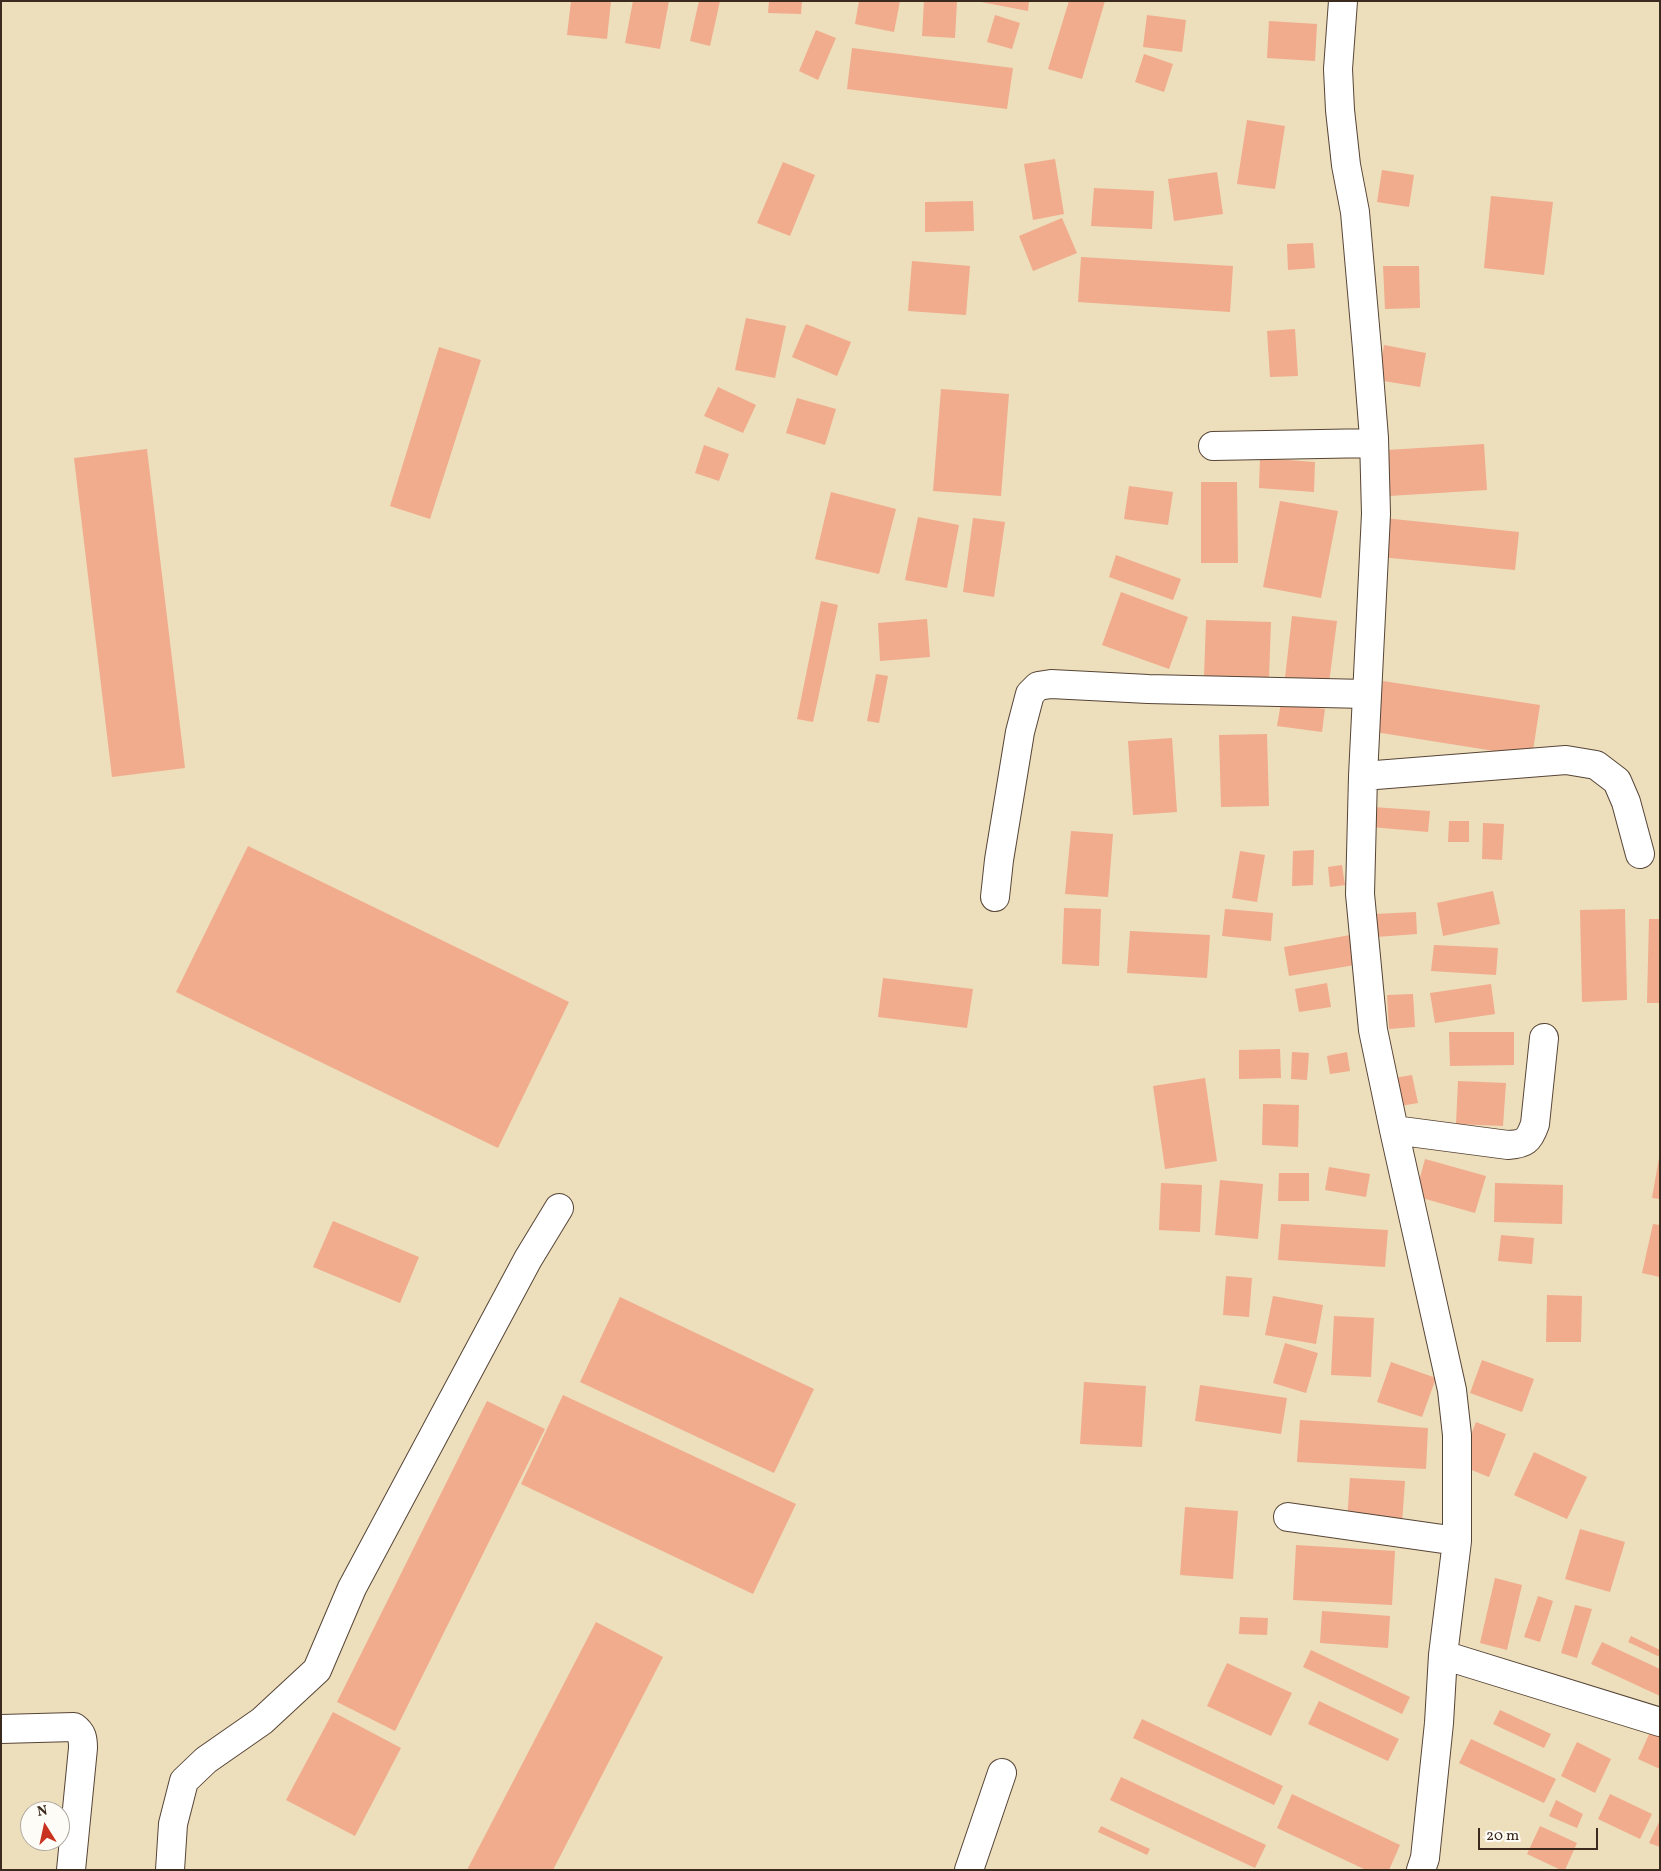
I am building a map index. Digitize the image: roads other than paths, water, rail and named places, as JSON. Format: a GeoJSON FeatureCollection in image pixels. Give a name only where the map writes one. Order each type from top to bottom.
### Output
{"type":"FeatureCollection","features":[{"type":"Feature","properties":{"kind":"street"},"geometry":{"type":"LineString","coordinates":[[1343,1],[1338,68],[1340,110],[1346,165],[1355,212],[1374,443],[1376,514],[1366,694],[1360,894],[1373,1030],[1452,1390],[1457,1435],[1457,1541],[1443,1656],[1439,1723],[1425,1858],[1421,1870]]}},
{"type":"Feature","properties":{"kind":"street"},"geometry":{"type":"LineString","coordinates":[[1213,446],[1374,443]]}},
{"type":"Feature","properties":{"kind":"street"},"geometry":{"type":"LineString","coordinates":[[995,897],[999,860],[1020,732],[1030,694],[1038,686],[1052,684],[1148,689],[1366,694]]}},
{"type":"Feature","properties":{"kind":"street"},"geometry":{"type":"LineString","coordinates":[[1363,776],[1566,760],[1596,765],[1617,781],[1626,802],[1640,854]]}},
{"type":"Feature","properties":{"kind":"street"},"geometry":{"type":"LineString","coordinates":[[1394,1130],[1520,1144],[1530,1137],[1535,1124],[1544,1038]]}},
{"type":"Feature","properties":{"kind":"street"},"geometry":{"type":"LineString","coordinates":[[170,1870],[173,1824],[184,1781],[206,1760],[262,1721],[317,1670],[352,1588],[528,1259],[559,1208]]}},
{"type":"Feature","properties":{"kind":"street"},"geometry":{"type":"LineString","coordinates":[[1288,1517],[1457,1541]]}},
{"type":"Feature","properties":{"kind":"street"},"geometry":{"type":"LineString","coordinates":[[1443,1656],[1660,1722]]}},
{"type":"Feature","properties":{"kind":"street"},"geometry":{"type":"LineString","coordinates":[[1,1729],[74,1727],[80,1732],[83,1739],[83,1748],[71,1870]]}},
{"type":"Feature","properties":{"kind":"street"},"geometry":{"type":"LineString","coordinates":[[968,1870],[1002,1773]]}}]}
